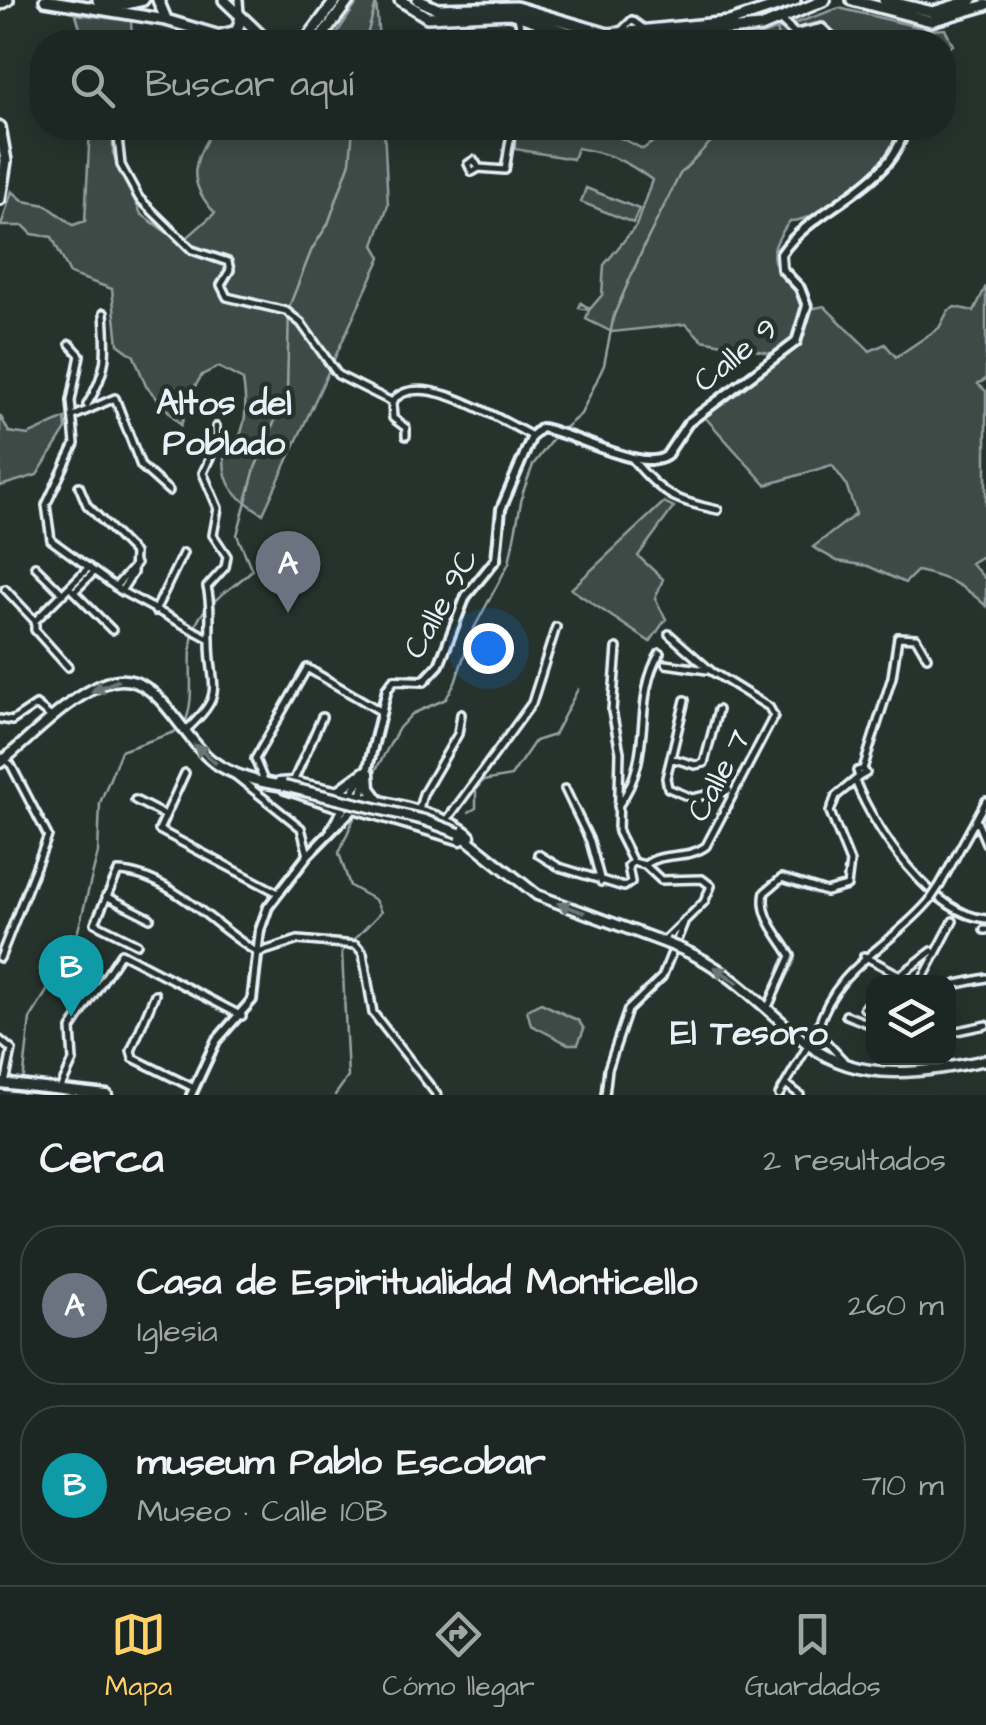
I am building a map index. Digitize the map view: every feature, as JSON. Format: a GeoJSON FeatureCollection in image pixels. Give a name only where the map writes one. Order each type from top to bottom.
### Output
{"type":"FeatureCollection","features":[{"type":"Feature","properties":{"kind":"main road"},"geometry":{"type":"LineString","coordinates":[[0,4],[8,0]]}},
{"type":"Feature","properties":{"kind":"main road"},"geometry":{"type":"LineString","coordinates":[[46,0],[166,20],[201,30]]}},
{"type":"Feature","properties":{"kind":"main road"},"geometry":{"type":"LineString","coordinates":[[98,0],[126,4],[143,0]]}},
{"type":"Feature","properties":{"kind":"main road"},"geometry":{"type":"LineString","coordinates":[[158,0],[166,20]]}},
{"type":"Feature","properties":{"kind":"main road"},"geometry":{"type":"LineString","coordinates":[[224,0],[255,30]]}},
{"type":"Feature","properties":{"kind":"main road"},"geometry":{"type":"LineString","coordinates":[[315,30],[336,0]]}},
{"type":"Feature","properties":{"kind":"main road"},"geometry":{"type":"LineString","coordinates":[[327,30],[349,0]]}},
{"type":"Feature","properties":{"kind":"main road"},"geometry":{"type":"LineString","coordinates":[[400,0],[435,18],[517,15],[558,30]]}},
{"type":"Feature","properties":{"kind":"main road"},"geometry":{"type":"LineString","coordinates":[[418,0],[438,9],[516,7],[582,30]]}},
{"type":"Feature","properties":{"kind":"main road"},"geometry":{"type":"LineString","coordinates":[[645,30],[752,17],[794,0]]}},
{"type":"Feature","properties":{"kind":"main road"},"geometry":{"type":"LineString","coordinates":[[723,30],[780,20],[825,0]]}},
{"type":"Feature","properties":{"kind":"main road"},"geometry":{"type":"LineString","coordinates":[[852,0],[932,21],[986,5]]}},
{"type":"Feature","properties":{"kind":"main road"},"geometry":{"type":"LineString","coordinates":[[884,0],[932,12],[972,0]]}},
{"type":"Feature","properties":{"kind":"main road"},"geometry":{"type":"LineString","coordinates":[[238,30],[241,17]]}},
{"type":"Feature","properties":{"kind":"main road"},"geometry":{"type":"LineString","coordinates":[[0,127],[6,161],[0,198]]}},
{"type":"Feature","properties":{"kind":"main road"},"geometry":{"type":"LineString","coordinates":[[4,761],[102,684],[124,680],[145,685],[181,730],[232,773],[424,820],[459,833],[480,847]]}},
{"type":"Feature","properties":{"kind":"main road"},"geometry":{"type":"LineString","coordinates":[[336,793],[367,773],[370,788],[381,803]]}},
{"type":"Feature","properties":{"kind":"main road"},"geometry":{"type":"LineString","coordinates":[[268,784],[295,779],[465,830],[508,875],[537,895],[681,949],[726,974],[808,1044],[827,1050],[846,1064],[898,1073],[929,1072],[986,1060]]}},
{"type":"Feature","properties":{"kind":"main road"},"geometry":{"type":"LineString","coordinates":[[354,808],[399,819],[416,815],[480,847]]}},
{"type":"Feature","properties":{"kind":"main road"},"geometry":{"type":"LineString","coordinates":[[2,1084],[104,1094]]}},
{"type":"Feature","properties":{"kind":"street"},"geometry":{"type":"LineString","coordinates":[[239,0],[241,17]]}},
{"type":"Feature","properties":{"kind":"street"},"geometry":{"type":"LineString","coordinates":[[517,15],[521,30]]}},
{"type":"Feature","properties":{"kind":"street"},"geometry":{"type":"LineString","coordinates":[[780,20],[791,30]]}},
{"type":"Feature","properties":{"kind":"street"},"geometry":{"type":"LineString","coordinates":[[119,140],[125,178],[192,250],[230,264],[221,285],[227,298],[272,305],[302,323],[338,375],[392,402]]}},
{"type":"Feature","properties":{"kind":"street"},"geometry":{"type":"LineString","coordinates":[[479,168],[506,170],[510,140]]}},
{"type":"Feature","properties":{"kind":"street","name":"Calle 9"},"geometry":{"type":"LineString","coordinates":[[633,460],[660,461],[688,423],[796,342],[807,306],[800,288],[782,268],[781,254],[884,165],[901,140]]}},
{"type":"Feature","properties":{"kind":"street"},"geometry":{"type":"LineString","coordinates":[[86,408],[99,390],[107,358],[104,313]]}},
{"type":"Feature","properties":{"kind":"street"},"geometry":{"type":"LineString","coordinates":[[70,344],[80,355],[71,394],[74,444],[47,498],[51,540],[118,589],[210,639]]}},
{"type":"Feature","properties":{"kind":"street"},"geometry":{"type":"LineString","coordinates":[[406,436],[406,428],[391,412],[392,402],[400,393],[428,388],[532,436],[541,428],[555,430],[633,460],[681,504],[718,510]]}},
{"type":"Feature","properties":{"kind":"street"},"geometry":{"type":"LineString","coordinates":[[74,416],[112,397],[116,400],[141,466],[168,491]]}},
{"type":"Feature","properties":{"kind":"street"},"geometry":{"type":"LineString","coordinates":[[181,730],[205,712],[217,682],[208,588],[224,567],[227,556],[213,535],[218,508],[204,478],[217,442],[216,427]]}},
{"type":"Feature","properties":{"kind":"street","name":"Calle 9C"},"geometry":{"type":"LineString","coordinates":[[382,712],[390,683],[424,681],[439,665],[466,596],[496,559],[501,509],[532,436]]}},
{"type":"Feature","properties":{"kind":"street"},"geometry":{"type":"LineString","coordinates":[[79,486],[87,505],[134,554],[136,564],[118,589]]}},
{"type":"Feature","properties":{"kind":"street"},"geometry":{"type":"LineString","coordinates":[[155,610],[183,553]]}},
{"type":"Feature","properties":{"kind":"street"},"geometry":{"type":"LineString","coordinates":[[35,566],[63,594]]}},
{"type":"Feature","properties":{"kind":"street"},"geometry":{"type":"LineString","coordinates":[[34,621],[91,570]]}},
{"type":"Feature","properties":{"kind":"street"},"geometry":{"type":"LineString","coordinates":[[5,589],[68,667]]}},
{"type":"Feature","properties":{"kind":"street"},"geometry":{"type":"LineString","coordinates":[[72,590],[112,630]]}},
{"type":"Feature","properties":{"kind":"street"},"geometry":{"type":"LineString","coordinates":[[442,831],[451,811],[532,703],[556,627]]}},
{"type":"Feature","properties":{"kind":"street"},"geometry":{"type":"LineString","coordinates":[[669,634],[711,671]]}},
{"type":"Feature","properties":{"kind":"street"},"geometry":{"type":"LineString","coordinates":[[927,657],[916,638],[898,637],[892,677],[863,768],[857,771],[858,780],[896,850],[930,888],[950,908],[986,918]]}},
{"type":"Feature","properties":{"kind":"street"},"geometry":{"type":"LineString","coordinates":[[617,648],[612,711],[620,752],[620,841],[633,862],[645,865],[660,880],[702,880],[710,884],[704,902],[665,943]]}},
{"type":"Feature","properties":{"kind":"street"},"geometry":{"type":"LineString","coordinates":[[617,807],[640,761],[651,673],[660,652]]}},
{"type":"Feature","properties":{"kind":"street"},"geometry":{"type":"LineString","coordinates":[[666,664],[711,671]]}},
{"type":"Feature","properties":{"kind":"street"},"geometry":{"type":"LineString","coordinates":[[155,994],[132,1051],[133,1058],[193,1091],[216,1041],[242,1016],[252,1000],[262,920],[308,855],[354,808],[382,712],[309,668],[300,674],[255,759],[268,784]]}},
{"type":"Feature","properties":{"kind":"street","name":"Calle 7"},"geometry":{"type":"LineString","coordinates":[[645,865],[655,858],[701,850],[773,722],[769,707],[711,671]]}},
{"type":"Feature","properties":{"kind":"street"},"geometry":{"type":"LineString","coordinates":[[686,700],[666,784],[674,794],[700,798],[732,790]]}},
{"type":"Feature","properties":{"kind":"street"},"geometry":{"type":"LineString","coordinates":[[0,719],[12,721],[36,704],[53,719]]}},
{"type":"Feature","properties":{"kind":"street"},"geometry":{"type":"LineString","coordinates":[[670,758],[704,763],[718,710]]}},
{"type":"Feature","properties":{"kind":"street"},"geometry":{"type":"LineString","coordinates":[[451,811],[416,815],[422,794],[458,734],[461,714]]}},
{"type":"Feature","properties":{"kind":"street"},"geometry":{"type":"LineString","coordinates":[[295,779],[322,717]]}},
{"type":"Feature","properties":{"kind":"street"},"geometry":{"type":"LineString","coordinates":[[0,771],[4,761]]}},
{"type":"Feature","properties":{"kind":"street"},"geometry":{"type":"LineString","coordinates":[[0,958],[48,841],[4,761]]}},
{"type":"Feature","properties":{"kind":"street"},"geometry":{"type":"LineString","coordinates":[[185,773],[159,830],[278,893]]}},
{"type":"Feature","properties":{"kind":"street"},"geometry":{"type":"LineString","coordinates":[[232,773],[301,828],[308,855]]}},
{"type":"Feature","properties":{"kind":"street"},"geometry":{"type":"LineString","coordinates":[[768,1008],[791,956],[771,926],[764,906],[765,892],[782,878],[826,892],[847,886],[850,862],[830,812],[836,796],[858,780]]}},
{"type":"Feature","properties":{"kind":"street"},"geometry":{"type":"LineString","coordinates":[[284,788],[344,810]]}},
{"type":"Feature","properties":{"kind":"street"},"geometry":{"type":"LineString","coordinates":[[565,790],[590,841],[602,882]]}},
{"type":"Feature","properties":{"kind":"street"},"geometry":{"type":"LineString","coordinates":[[329,834],[356,797]]}},
{"type":"Feature","properties":{"kind":"street"},"geometry":{"type":"LineString","coordinates":[[135,800],[164,815]]}},
{"type":"Feature","properties":{"kind":"street"},"geometry":{"type":"LineString","coordinates":[[827,1050],[818,1035],[818,1025],[848,972],[930,900],[983,813],[986,801]]}},
{"type":"Feature","properties":{"kind":"street"},"geometry":{"type":"LineString","coordinates":[[976,819],[986,844]]}},
{"type":"Feature","properties":{"kind":"street"},"geometry":{"type":"LineString","coordinates":[[538,854],[602,882],[629,885],[628,866],[633,862]]}},
{"type":"Feature","properties":{"kind":"street"},"geometry":{"type":"LineString","coordinates":[[138,944],[95,923],[118,872],[137,876],[196,904],[225,934],[258,954]]}},
{"type":"Feature","properties":{"kind":"street"},"geometry":{"type":"LineString","coordinates":[[106,896],[150,918]]}},
{"type":"Feature","properties":{"kind":"street"},"geometry":{"type":"LineString","coordinates":[[605,1095],[624,1019],[662,977],[685,920]]}},
{"type":"Feature","properties":{"kind":"street"},"geometry":{"type":"LineString","coordinates":[[921,975],[953,921]]}},
{"type":"Feature","properties":{"kind":"street"},"geometry":{"type":"LineString","coordinates":[[258,954],[298,940],[353,943],[363,954],[373,1014],[437,1095]]}},
{"type":"Feature","properties":{"kind":"street"},"geometry":{"type":"LineString","coordinates":[[864,956],[900,975],[936,948]]}},
{"type":"Feature","properties":{"kind":"street"},"geometry":{"type":"LineString","coordinates":[[60,1089],[73,1061],[71,1029],[121,953],[242,1016]]}},
{"type":"Feature","properties":{"kind":"street"},"geometry":{"type":"LineString","coordinates":[[957,984],[986,978]]}},
{"type":"Feature","properties":{"kind":"street"},"geometry":{"type":"LineString","coordinates":[[846,1015],[866,1023]]}},
{"type":"Feature","properties":{"kind":"street"},"geometry":{"type":"LineString","coordinates":[[956,1031],[986,1025]]}},
{"type":"Feature","properties":{"kind":"street"},"geometry":{"type":"LineString","coordinates":[[0,1040],[12,1050],[2,1084]]}},
{"type":"Feature","properties":{"kind":"street"},"geometry":{"type":"LineString","coordinates":[[779,1095],[808,1044]]}},
{"type":"Feature","properties":{"kind":"street"},"geometry":{"type":"LineString","coordinates":[[786,1084],[800,1095]]}},
{"type":"Feature","properties":{"kind":"shaded area"},"geometry":{"type":"Polygon","coordinates":[[[359,0],[376,0],[378,30],[339,30],[359,0]]]}},
{"type":"Feature","properties":{"kind":"shaded area"},"geometry":{"type":"Polygon","coordinates":[[[839,8],[931,30],[776,30],[839,8]]]}},
{"type":"Feature","properties":{"kind":"shaded area"},"geometry":{"type":"Polygon","coordinates":[[[76,14],[131,21],[132,30],[80,30],[76,14]]]}},
{"type":"Feature","properties":{"kind":"shaded area"},"geometry":{"type":"Polygon","coordinates":[[[89,140],[113,140],[113,153],[141,214],[181,243],[215,213],[196,181],[197,161],[207,140],[385,140],[388,205],[374,245],[381,257],[263,514],[234,492],[225,470],[224,459],[244,422],[243,380],[218,367],[202,375],[181,425],[146,386],[134,356],[118,344],[112,289],[70,274],[52,237],[32,234],[24,226],[1,226],[12,191],[24,201],[46,205],[73,225],[85,221],[89,140]]]}},
{"type":"Feature","properties":{"kind":"shaded area"},"geometry":{"type":"Polygon","coordinates":[[[515,140],[624,140],[643,149],[655,140],[894,140],[856,188],[821,211],[790,221],[778,239],[774,261],[797,296],[801,311],[824,306],[870,351],[885,344],[896,357],[939,328],[948,311],[955,307],[974,311],[986,286],[986,379],[978,384],[986,391],[986,554],[971,563],[986,580],[986,606],[962,587],[937,576],[917,571],[905,583],[868,566],[837,561],[813,547],[856,514],[846,484],[832,465],[766,485],[704,416],[738,393],[770,353],[702,340],[686,324],[612,332],[586,319],[589,310],[579,308],[581,303],[590,309],[602,295],[604,265],[636,226],[652,180],[617,159],[588,150],[577,148],[573,159],[515,149],[515,140]]]}},
{"type":"Feature","properties":{"kind":"shaded area"},"geometry":{"type":"Polygon","coordinates":[[[586,188],[639,209],[633,223],[581,202],[586,188]]]}},
{"type":"Feature","properties":{"kind":"shaded area"},"geometry":{"type":"Polygon","coordinates":[[[0,415],[9,432],[28,435],[65,418],[66,429],[37,475],[0,486],[0,415]]]}},
{"type":"Feature","properties":{"kind":"shaded area"},"geometry":{"type":"Polygon","coordinates":[[[664,502],[674,507],[638,556],[663,579],[655,599],[666,619],[650,642],[571,589],[664,502]]]}},
{"type":"Feature","properties":{"kind":"shaded area"},"geometry":{"type":"Polygon","coordinates":[[[541,1003],[579,1021],[584,1029],[578,1044],[568,1044],[531,1025],[527,1010],[541,1003]]]}},
{"type":"Feature","properties":{"kind":"waterway"},"geometry":{"type":"LineString","coordinates":[[368,30],[377,0]]}},
{"type":"Feature","properties":{"kind":"waterway"},"geometry":{"type":"LineString","coordinates":[[184,725],[191,697],[192,637],[196,624],[209,606],[252,570],[237,535],[255,468],[287,392],[289,307],[312,249],[328,224],[350,162],[352,140]]}},
{"type":"Feature","properties":{"kind":"waterway"},"geometry":{"type":"LineString","coordinates":[[373,775],[399,728],[412,714],[446,699],[455,683],[472,632],[509,563],[523,492],[533,465],[554,437],[581,414],[604,365],[614,315],[646,242],[680,174],[713,140]]}},
{"type":"Feature","properties":{"kind":"waterway"},"geometry":{"type":"LineString","coordinates":[[469,812],[476,808],[476,789],[483,781],[511,776],[535,741],[554,735],[578,689]]}},
{"type":"Feature","properties":{"kind":"waterway"},"geometry":{"type":"LineString","coordinates":[[23,1083],[30,1019],[74,946],[98,853],[100,803],[121,751],[177,731]]}},
{"type":"Feature","properties":{"kind":"waterway"},"geometry":{"type":"LineString","coordinates":[[335,1095],[348,1077],[342,952],[381,912],[375,900],[350,886],[339,853],[354,818]]}},
{"type":"Feature","properties":{"kind":"waterway"},"geometry":{"type":"LineString","coordinates":[[22,1090],[22,1095]]}},
{"type":"Feature","properties":{"kind":"place","name":"Casa de Espiritualidad Monticello"},"geometry":{"type":"Point","coordinates":[288,613]}},
{"type":"Feature","properties":{"kind":"place","name":"museum Pablo Escobar"},"geometry":{"type":"Point","coordinates":[71,1017]}},
{"type":"Feature","properties":{"kind":"district","name":"Altos del Poblado"},"geometry":{"type":"Point","coordinates":[224,422]}},
{"type":"Feature","properties":{"kind":"district","name":"El Tesoro"},"geometry":{"type":"Point","coordinates":[749,1032]}}]}
